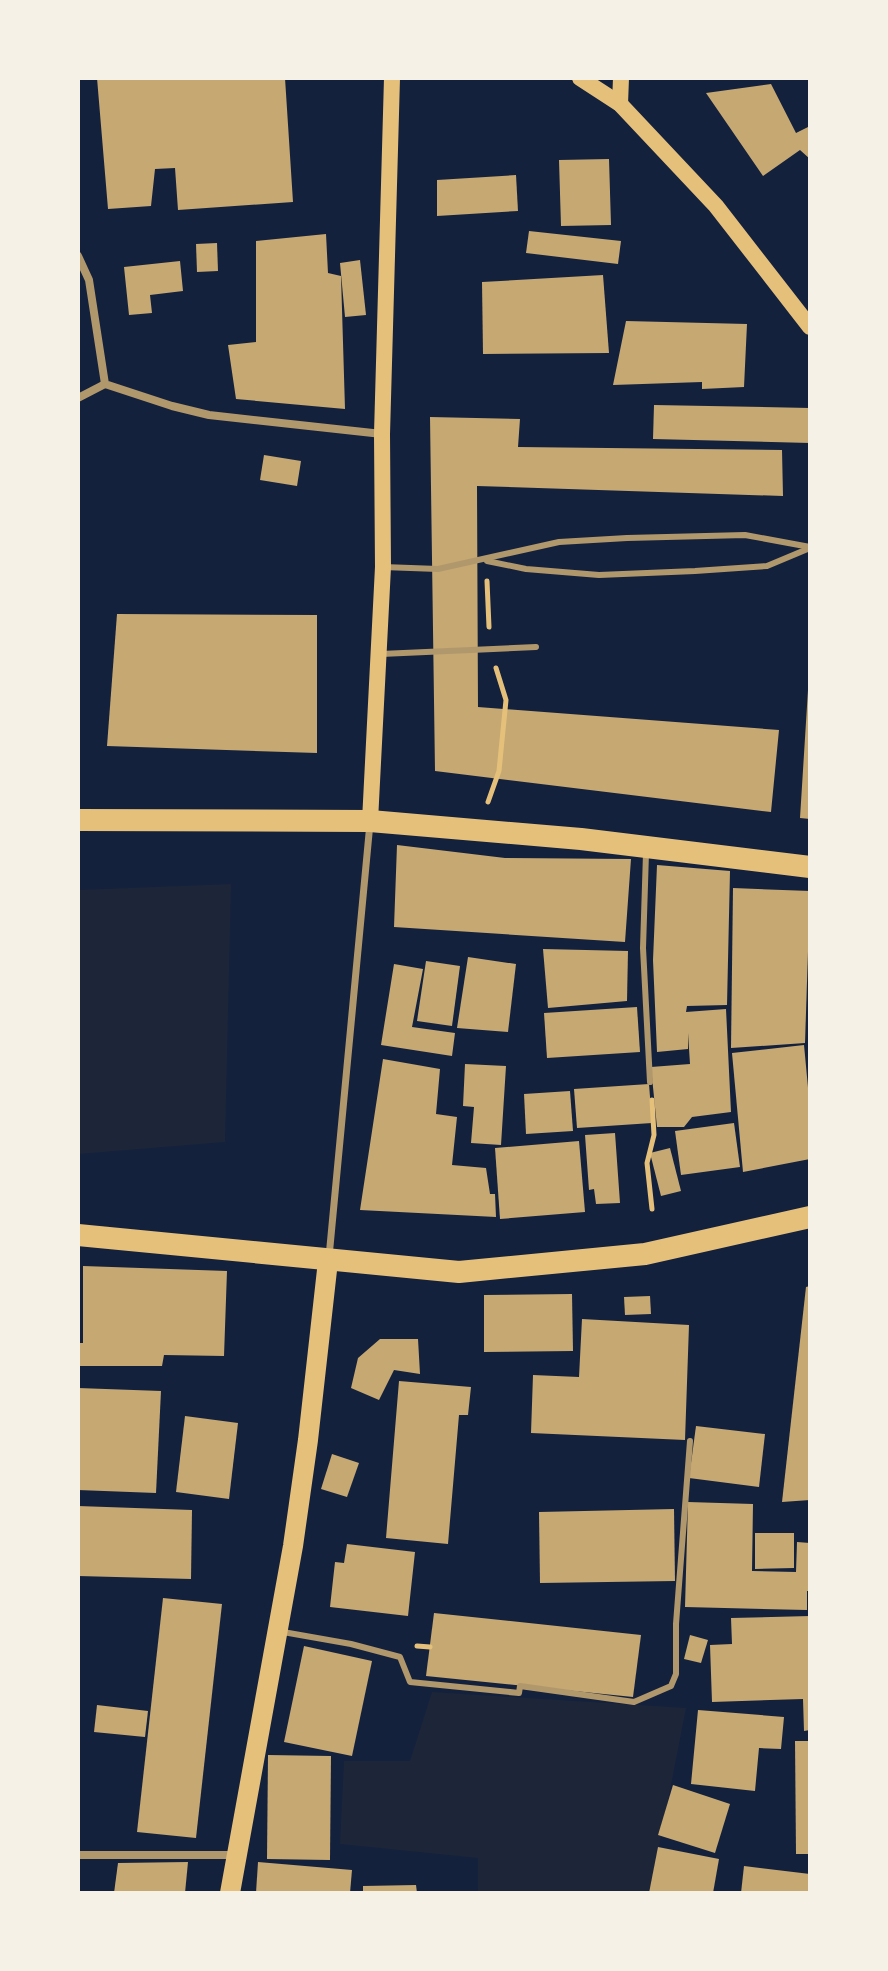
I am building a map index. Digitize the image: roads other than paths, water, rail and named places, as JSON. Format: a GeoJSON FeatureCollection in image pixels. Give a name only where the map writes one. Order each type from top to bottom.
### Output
{"type":"FeatureCollection","features":[{"type":"Feature","properties":{"kind":"highway"},"geometry":{"type":"LineString","coordinates":[[78,820],[370,821],[646,845],[810,867]]}},
{"type":"Feature","properties":{"kind":"highway"},"geometry":{"type":"LineString","coordinates":[[78,1235],[459,1272],[645,1254],[810,1217]]}},
{"type":"Feature","properties":{"kind":"main road"},"geometry":{"type":"LineString","coordinates":[[370,821],[383,567],[382,434],[392,78]]}},
{"type":"Feature","properties":{"kind":"main road"},"geometry":{"type":"LineString","coordinates":[[580,78],[620,104],[716,206],[810,327]]}},
{"type":"Feature","properties":{"kind":"main road"},"geometry":{"type":"LineString","coordinates":[[620,104],[621,78]]}},
{"type":"Feature","properties":{"kind":"main road"},"geometry":{"type":"LineString","coordinates":[[230,1893],[279,1631],[308,1440],[328,1261]]}},
{"type":"Feature","properties":{"kind":"street"},"geometry":{"type":"LineString","coordinates":[[78,256],[89,280],[105,384]]}},
{"type":"Feature","properties":{"kind":"street"},"geometry":{"type":"LineString","coordinates":[[78,398],[105,384],[209,415],[382,434]]}},
{"type":"Feature","properties":{"kind":"street"},"geometry":{"type":"LineString","coordinates":[[328,1261],[370,821]]}},
{"type":"Feature","properties":{"kind":"street"},"geometry":{"type":"LineString","coordinates":[[78,1855],[236,1855]]}},
{"type":"Feature","properties":{"kind":"lane"},"geometry":{"type":"LineString","coordinates":[[383,567],[438,569],[559,542],[627,538],[745,535],[810,547]]}},
{"type":"Feature","properties":{"kind":"lane"},"geometry":{"type":"LineString","coordinates":[[483,560],[526,569],[626,574],[767,566],[810,547]]}},
{"type":"Feature","properties":{"kind":"lane"},"geometry":{"type":"LineString","coordinates":[[377,654],[536,647]]}},
{"type":"Feature","properties":{"kind":"lane"},"geometry":{"type":"LineString","coordinates":[[646,845],[643,948],[650,1082]]}},
{"type":"Feature","properties":{"kind":"lane"},"geometry":{"type":"LineString","coordinates":[[279,1631],[351,1644],[400,1657],[410,1682],[519,1693],[520,1686],[634,1702],[671,1686],[676,1674],[676,1624],[690,1441]]}}]}
